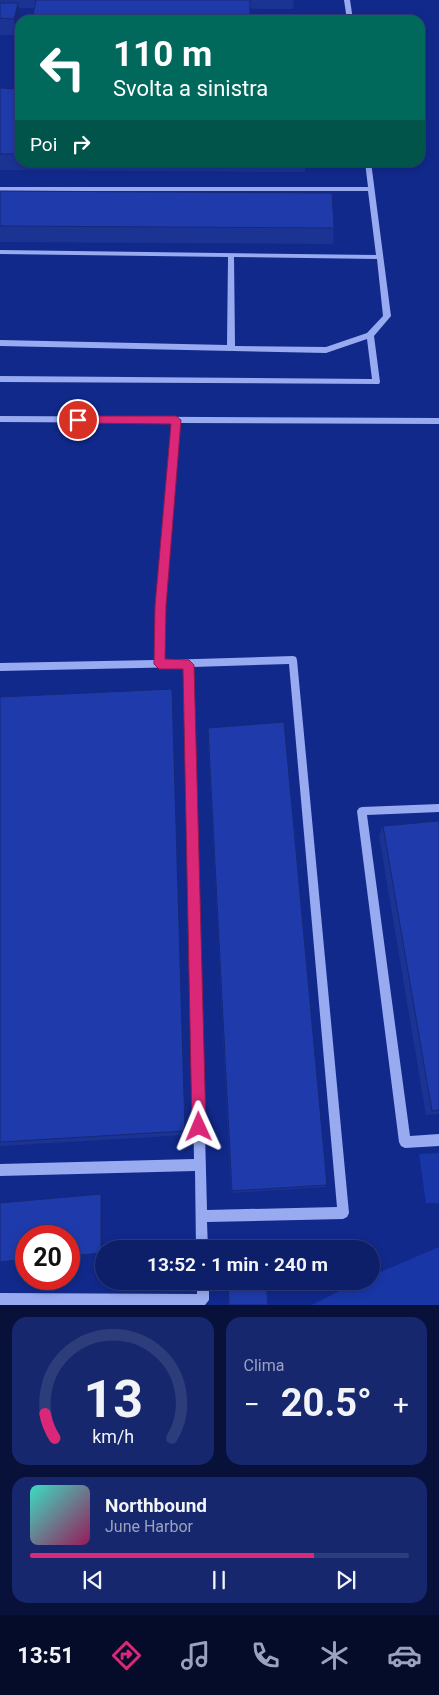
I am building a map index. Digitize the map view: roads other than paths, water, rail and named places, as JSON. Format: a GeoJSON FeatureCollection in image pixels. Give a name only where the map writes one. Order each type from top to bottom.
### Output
{"type":"FeatureCollection","features":[{"type":"Feature","properties":{"kind":"lane"},"geometry":{"type":"LineString","coordinates":[[347,0],[349,15]]}},
{"type":"Feature","properties":{"kind":"lane"},"geometry":{"type":"LineString","coordinates":[[0,343],[326,350],[370,335],[387,316],[369,167]]}},
{"type":"Feature","properties":{"kind":"lane"},"geometry":{"type":"LineString","coordinates":[[0,189],[371,189]]}},
{"type":"Feature","properties":{"kind":"lane"},"geometry":{"type":"LineString","coordinates":[[0,252],[379,256]]}},
{"type":"Feature","properties":{"kind":"lane"},"geometry":{"type":"LineString","coordinates":[[231,255],[231,348]]}},
{"type":"Feature","properties":{"kind":"lane"},"geometry":{"type":"LineString","coordinates":[[0,379],[376,382],[370,335]]}},
{"type":"Feature","properties":{"kind":"lane"},"geometry":{"type":"LineString","coordinates":[[0,419],[439,421]]}},
{"type":"Feature","properties":{"kind":"lane"},"geometry":{"type":"LineString","coordinates":[[159,664],[160,606],[176,420]]}},
{"type":"Feature","properties":{"kind":"lane"},"geometry":{"type":"LineString","coordinates":[[0,668],[189,665],[293,660],[343,1213],[201,1216]]}},
{"type":"Feature","properties":{"kind":"lane"},"geometry":{"type":"LineString","coordinates":[[189,665],[202,1240]]}},
{"type":"Feature","properties":{"kind":"lane"},"geometry":{"type":"LineString","coordinates":[[439,808],[362,811],[405,1142],[439,1140]]}},
{"type":"Feature","properties":{"kind":"lane"},"geometry":{"type":"LineString","coordinates":[[0,1170],[200,1165]]}},
{"type":"Feature","properties":{"kind":"lane"},"geometry":{"type":"LineString","coordinates":[[0,1299],[204,1300],[203,1290]]}}]}
